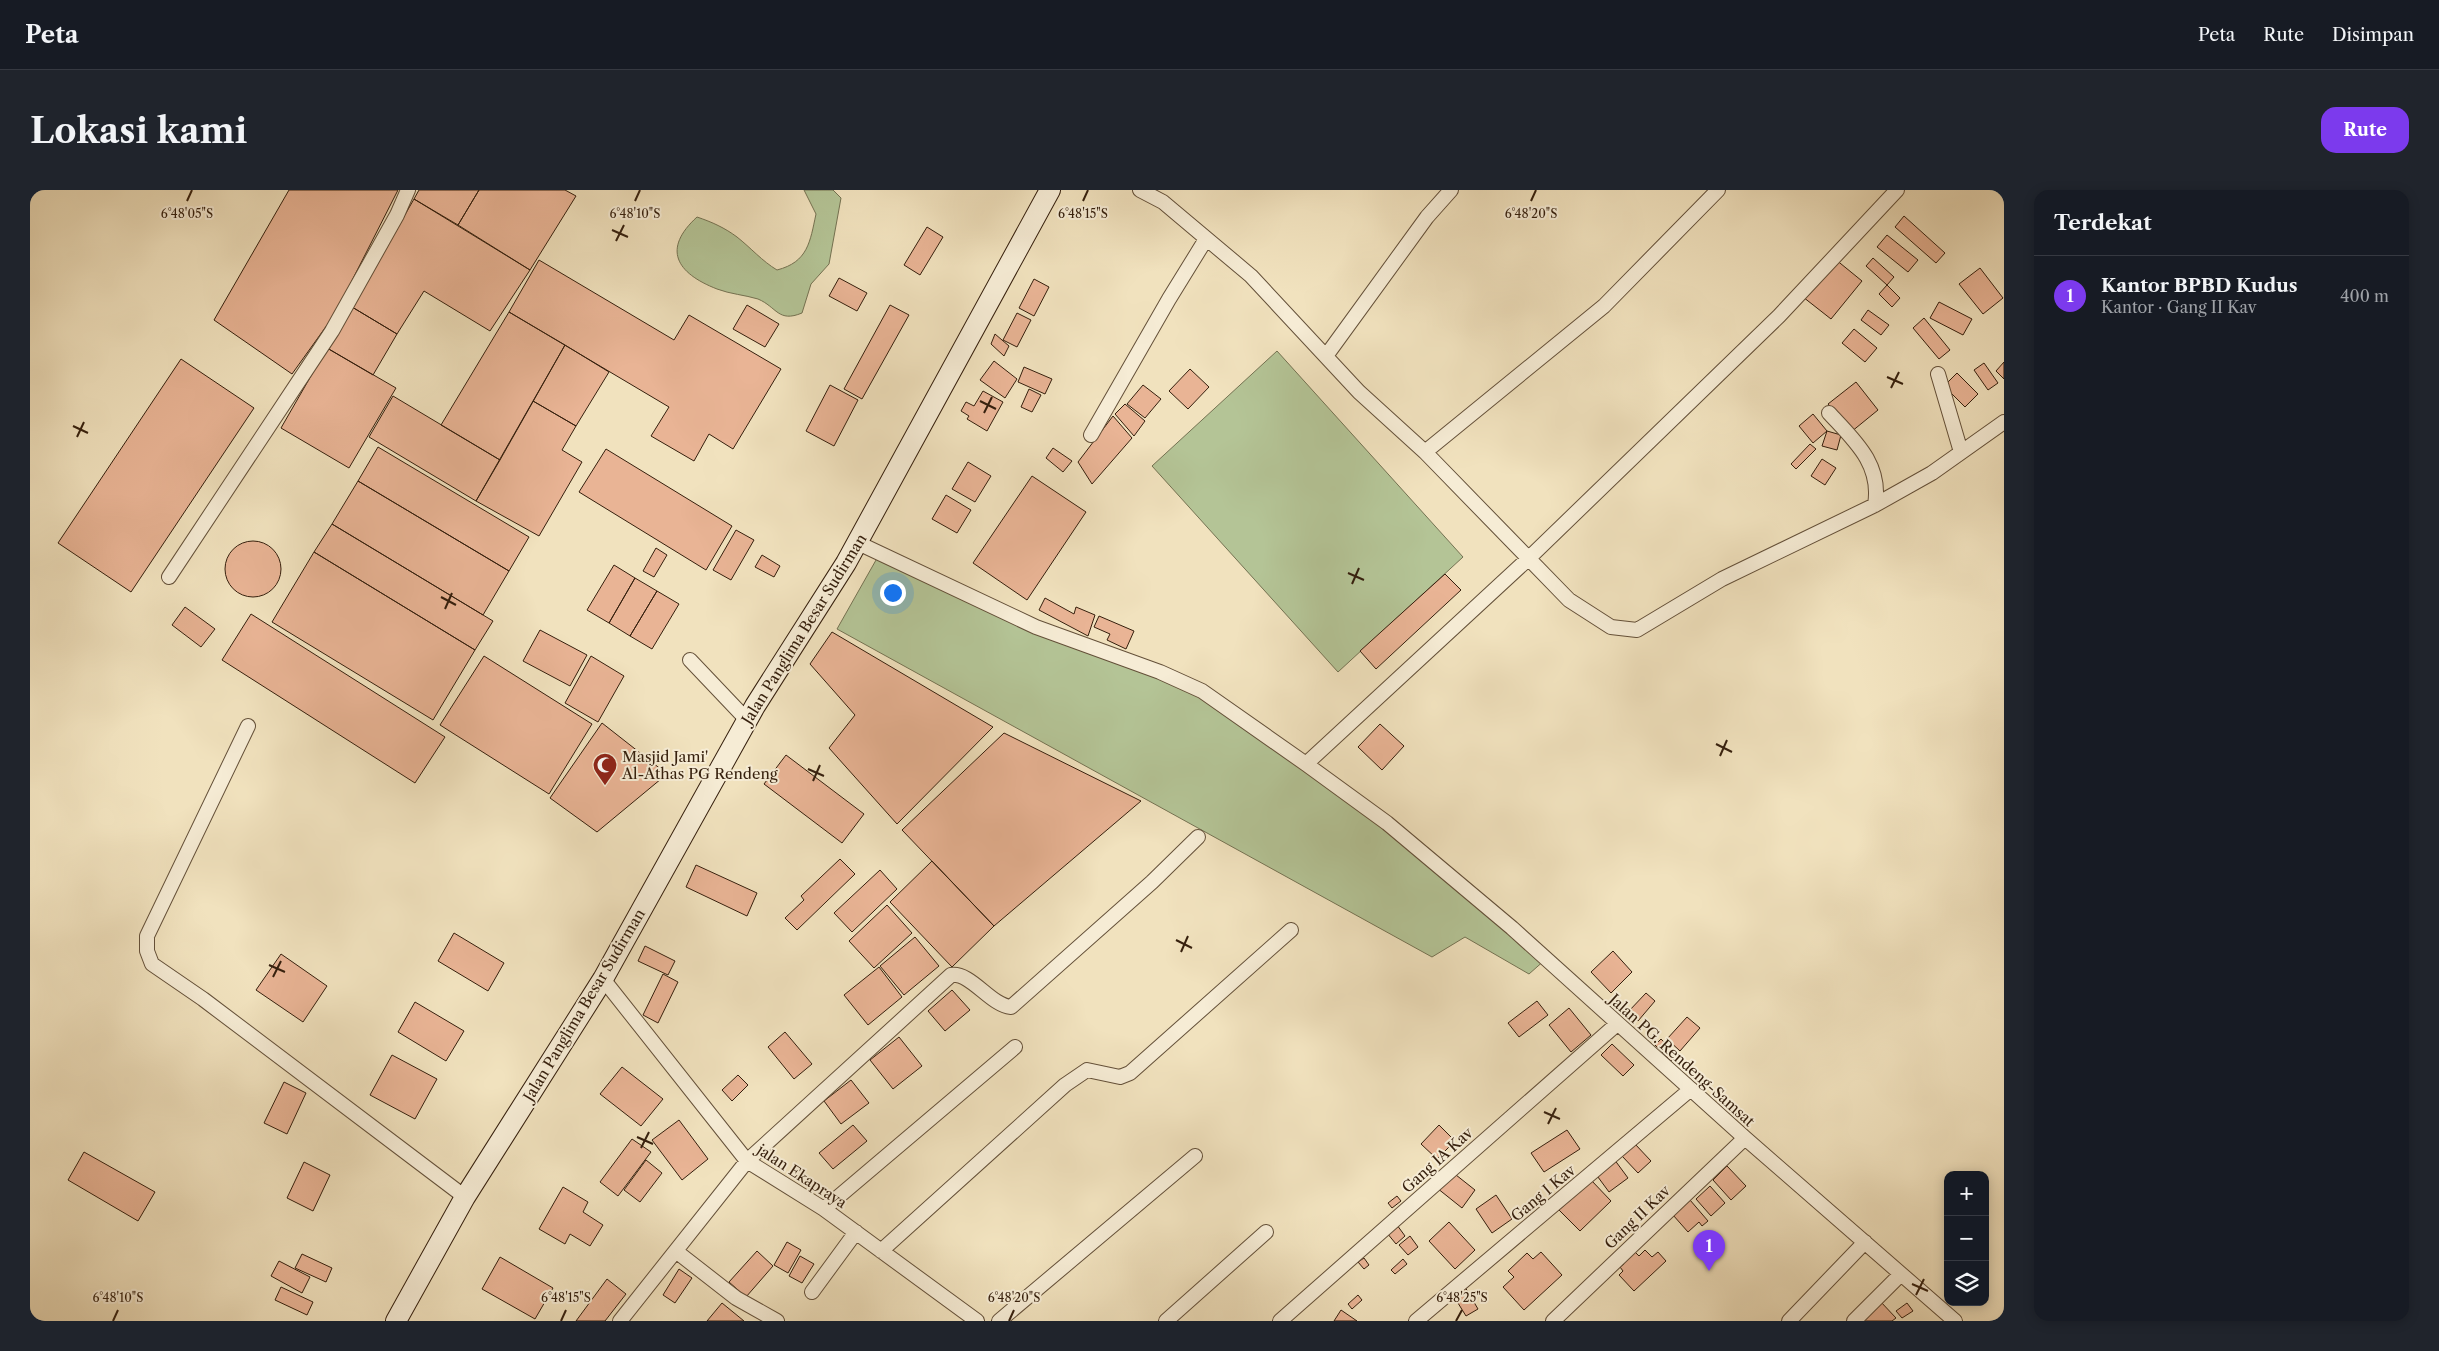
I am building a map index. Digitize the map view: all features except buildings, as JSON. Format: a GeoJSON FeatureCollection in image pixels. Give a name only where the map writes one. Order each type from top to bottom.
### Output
{"type":"FeatureCollection","features":[{"type":"Feature","properties":{"kind":"main road","name":"Jalan Panglima Besar Sudirman"},"geometry":{"type":"LineString","coordinates":[[396,1321],[465,1197],[603,980],[747,720],[858,542],[1050,190]]}},
{"type":"Feature","properties":{"kind":"street"},"geometry":{"type":"LineString","coordinates":[[169,577],[332,331],[397,215],[408,190]]}},
{"type":"Feature","properties":{"kind":"street"},"geometry":{"type":"LineString","coordinates":[[1140,190],[1163,202],[1251,276],[1359,392],[1425,452],[1569,600],[1611,627],[1637,630],[1722,579],[1875,505],[1932,473],[2004,422]]}},
{"type":"Feature","properties":{"kind":"street"},"geometry":{"type":"LineString","coordinates":[[1326,356],[1427,217],[1451,190]]}},
{"type":"Feature","properties":{"kind":"street"},"geometry":{"type":"LineString","coordinates":[[1425,452],[1604,306],[1718,190]]}},
{"type":"Feature","properties":{"kind":"street"},"geometry":{"type":"LineString","coordinates":[[1306,764],[1529,558],[1779,316],[1893,191]]}},
{"type":"Feature","properties":{"kind":"street"},"geometry":{"type":"LineString","coordinates":[[1091,434],[1206,239]]}},
{"type":"Feature","properties":{"kind":"street"},"geometry":{"type":"LineString","coordinates":[[1938,374],[1962,452]]}},
{"type":"Feature","properties":{"kind":"street"},"geometry":{"type":"LineString","coordinates":[[1829,413],[1868,457],[1876,481],[1875,505]]}},
{"type":"Feature","properties":{"kind":"street","name":"Jalan PG. Rendeng-Samsat"},"geometry":{"type":"LineString","coordinates":[[858,542],[1036,627],[1160,672],[1202,692],[1306,764],[1387,823],[1512,928],[1617,1024],[1952,1320]]}},
{"type":"Feature","properties":{"kind":"street"},"geometry":{"type":"LineString","coordinates":[[690,660],[747,720]]}},
{"type":"Feature","properties":{"kind":"street"},"geometry":{"type":"LineString","coordinates":[[248,726],[147,936],[147,951],[152,964],[203,999],[465,1197]]}},
{"type":"Feature","properties":{"kind":"street"},"geometry":{"type":"LineString","coordinates":[[620,1321],[677,1252],[747,1161],[952,975],[961,975],[1002,1005],[1011,1007],[1152,882],[1198,836]]}},
{"type":"Feature","properties":{"kind":"street"},"geometry":{"type":"LineString","coordinates":[[881,1251],[1065,1085],[1086,1070],[1120,1077],[1130,1073],[1291,930]]}},
{"type":"Feature","properties":{"kind":"street","name":"jalan Ekapraya"},"geometry":{"type":"LineString","coordinates":[[603,980],[747,1161],[824,1209],[977,1321]]}},
{"type":"Feature","properties":{"kind":"street","name":"Gang IA Kav"},"geometry":{"type":"LineString","coordinates":[[1280,1321],[1617,1024]]}},
{"type":"Feature","properties":{"kind":"street"},"geometry":{"type":"LineString","coordinates":[[824,1209],[1015,1047]]}},
{"type":"Feature","properties":{"kind":"street","name":"Gang I Kav"},"geometry":{"type":"LineString","coordinates":[[1416,1321],[1691,1089]]}},
{"type":"Feature","properties":{"kind":"street","name":"Gang II Kav"},"geometry":{"type":"LineString","coordinates":[[1553,1321],[1745,1138]]}},
{"type":"Feature","properties":{"kind":"street"},"geometry":{"type":"LineString","coordinates":[[999,1321],[1194,1156]]}},
{"type":"Feature","properties":{"kind":"street"},"geometry":{"type":"LineString","coordinates":[[812,1292],[856,1232]]}},
{"type":"Feature","properties":{"kind":"street"},"geometry":{"type":"LineString","coordinates":[[1166,1321],[1266,1232]]}},
{"type":"Feature","properties":{"kind":"street"},"geometry":{"type":"LineString","coordinates":[[1789,1321],[1865,1242]]}},
{"type":"Feature","properties":{"kind":"street"},"geometry":{"type":"LineString","coordinates":[[677,1252],[736,1298],[777,1321]]}},
{"type":"Feature","properties":{"kind":"street"},"geometry":{"type":"LineString","coordinates":[[1854,1321],[1900,1274]]}},
{"type":"Feature","properties":{"kind":"green space"},"geometry":{"type":"Polygon","coordinates":[[[804,190],[833,190],[841,198],[829,264],[811,284],[802,313],[794,316],[783,315],[758,299],[722,291],[703,283],[683,268],[677,250],[686,229],[697,217],[732,234],[777,270],[795,262],[806,250],[816,214],[804,190]]]}},
{"type":"Feature","properties":{"kind":"green space"},"geometry":{"type":"Polygon","coordinates":[[[1277,351],[1463,557],[1338,672],[1152,466],[1277,351]]]}},
{"type":"Feature","properties":{"kind":"green space"},"geometry":{"type":"Polygon","coordinates":[[[880,553],[1036,627],[1160,672],[1306,764],[1546,959],[1529,974],[1465,937],[1432,957],[837,629],[880,553]]]}},
{"type":"Feature","properties":{"kind":"place","name":"Masjid Jami' Al-Athas PG Rendeng"},"geometry":{"type":"Point","coordinates":[605,786]}},
{"type":"Feature","properties":{"kind":"place","name":"Kantor BPBD Kudus"},"geometry":{"type":"Point","coordinates":[1709,1271]}}]}
